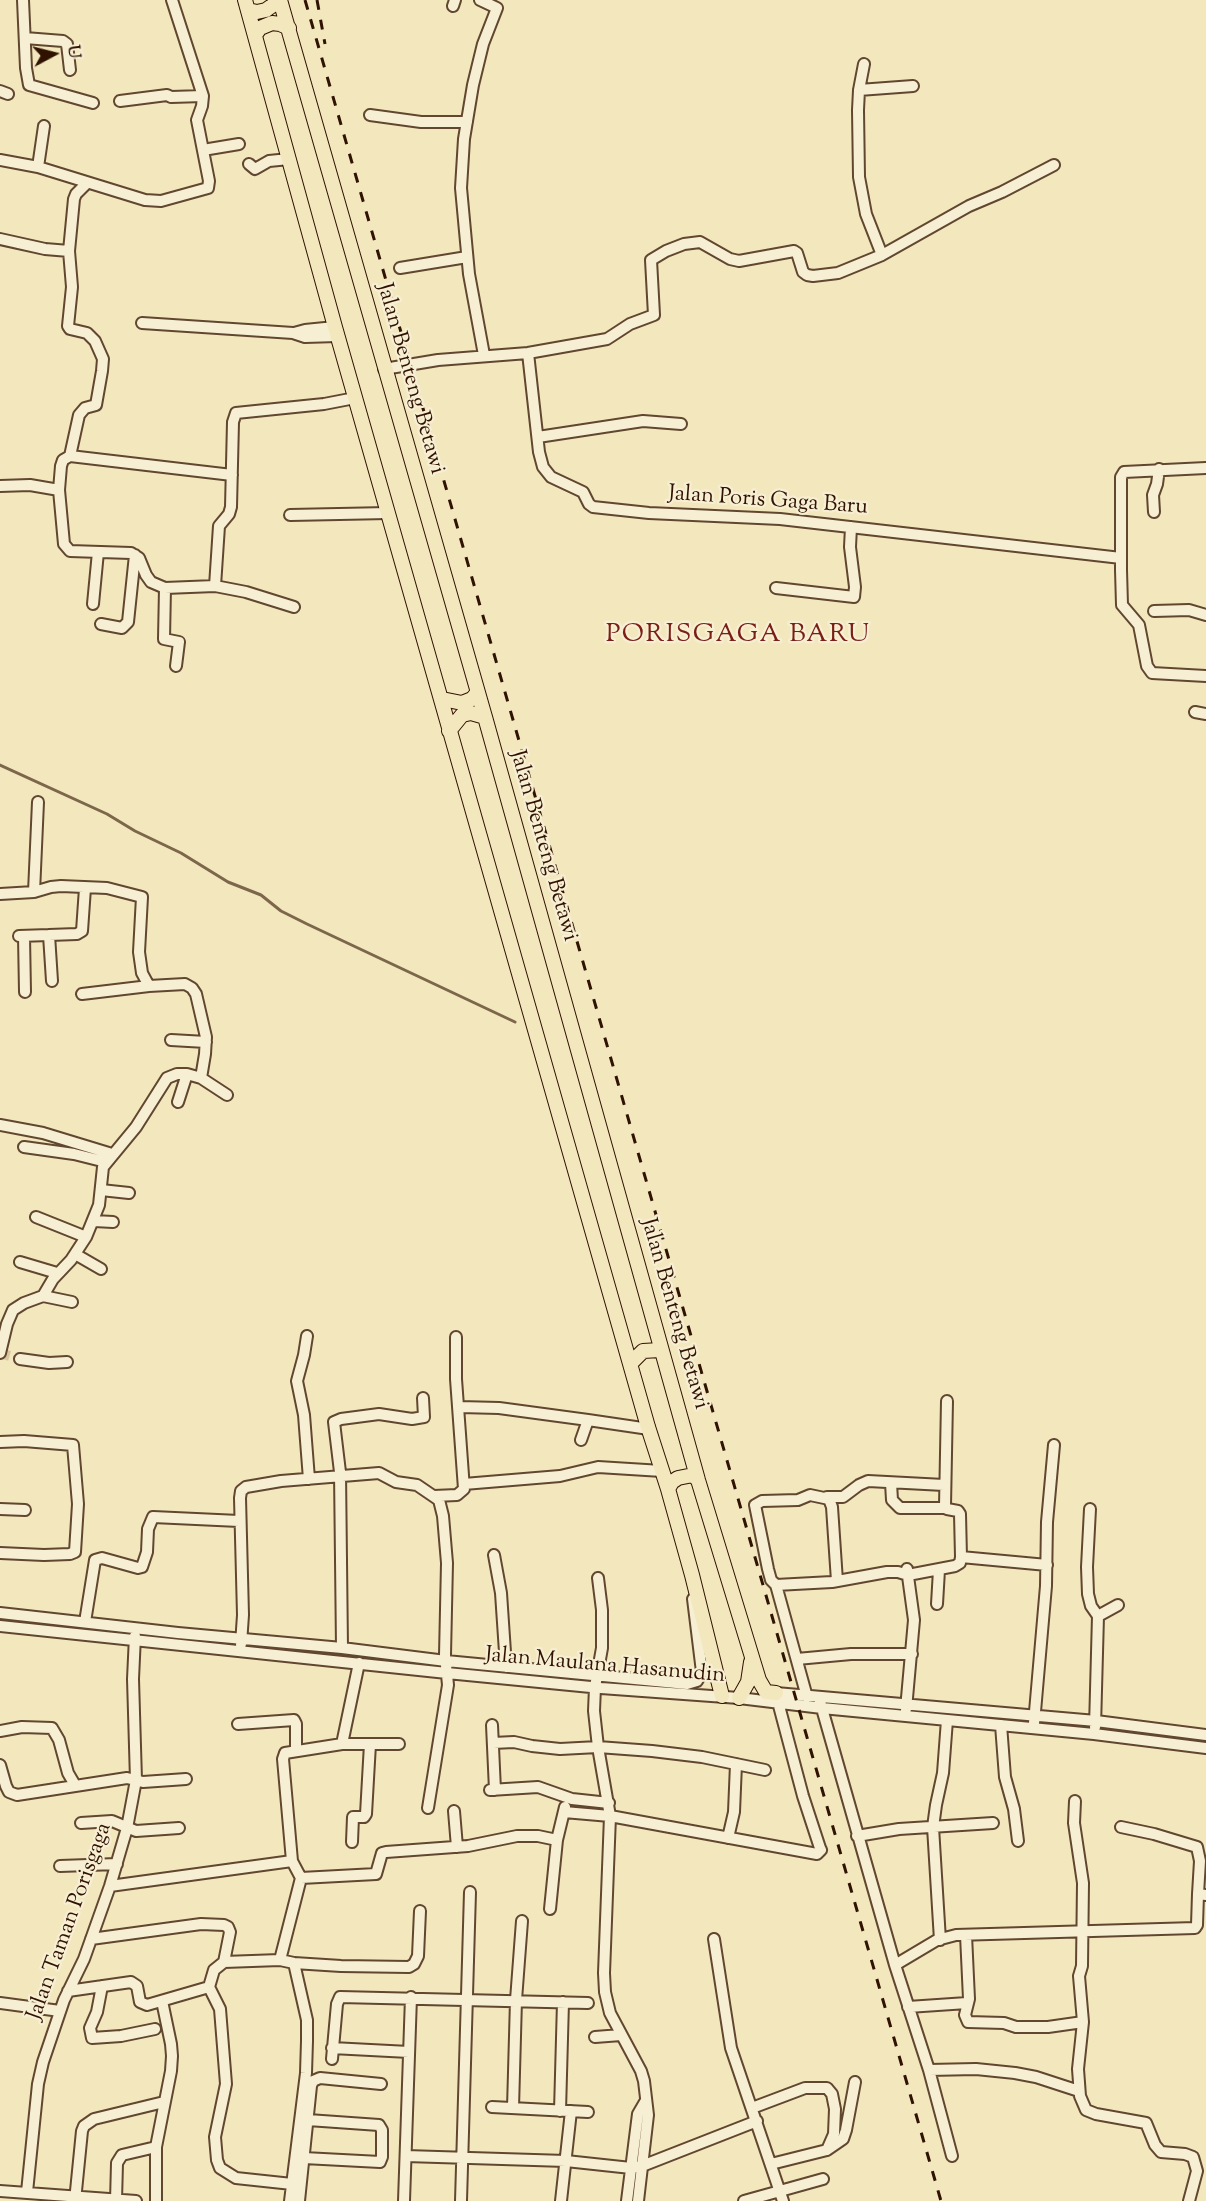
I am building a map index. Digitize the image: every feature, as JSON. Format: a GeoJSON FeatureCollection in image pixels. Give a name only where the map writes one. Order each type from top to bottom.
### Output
{"type":"FeatureCollection","features":[{"type":"Feature","properties":{"kind":"main road"},"geometry":{"type":"LineString","coordinates":[[276,2],[250,7],[289,159],[336,332],[445,700],[649,1429],[668,1489],[722,1696]]}},
{"type":"Feature","properties":{"kind":"main road","name":"Jalan Benteng Betawi"},"geometry":{"type":"LineString","coordinates":[[276,2],[384,369],[698,1480],[762,1688],[777,1697]]}},
{"type":"Feature","properties":{"kind":"main road"},"geometry":{"type":"LineString","coordinates":[[258,31],[282,25]]}},
{"type":"Feature","properties":{"kind":"main road"},"geometry":{"type":"LineString","coordinates":[[445,700],[462,704],[475,696]]}},
{"type":"Feature","properties":{"kind":"main road"},"geometry":{"type":"LineString","coordinates":[[452,727],[462,716],[480,715]]}},
{"type":"Feature","properties":{"kind":"main road"},"geometry":{"type":"LineString","coordinates":[[631,1363],[643,1351],[660,1350]]}},
{"type":"Feature","properties":{"kind":"main road"},"geometry":{"type":"LineString","coordinates":[[668,1489],[678,1478],[693,1475],[698,1480]]}},
{"type":"Feature","properties":{"kind":"main road"},"geometry":{"type":"LineString","coordinates":[[739,1698],[748,1682],[752,1657]]}},
{"type":"Feature","properties":{"kind":"street"},"geometry":{"type":"LineString","coordinates":[[23,0],[29,85],[93,103]]}},
{"type":"Feature","properties":{"kind":"street"},"geometry":{"type":"LineString","coordinates":[[0,160],[38,168],[82,188],[152,201],[161,201],[200,191],[209,186],[197,120],[202,106],[202,96],[172,0]]}},
{"type":"Feature","properties":{"kind":"street"},"geometry":{"type":"LineString","coordinates":[[480,0],[497,8],[483,44],[467,122],[461,188],[467,257],[484,355]]}},
{"type":"Feature","properties":{"kind":"street"},"geometry":{"type":"LineString","coordinates":[[24,38],[63,41],[67,44],[70,70]]}},
{"type":"Feature","properties":{"kind":"street"},"geometry":{"type":"LineString","coordinates":[[864,64],[859,90],[858,143],[861,187],[866,214],[882,255]]}},
{"type":"Feature","properties":{"kind":"street"},"geometry":{"type":"LineString","coordinates":[[859,90],[913,86]]}},
{"type":"Feature","properties":{"kind":"street"},"geometry":{"type":"LineString","coordinates":[[120,101],[167,95],[171,97],[202,96]]}},
{"type":"Feature","properties":{"kind":"street"},"geometry":{"type":"LineString","coordinates":[[370,116],[421,122],[467,122]]}},
{"type":"Feature","properties":{"kind":"street"},"geometry":{"type":"LineString","coordinates":[[38,168],[44,126]]}},
{"type":"Feature","properties":{"kind":"street"},"geometry":{"type":"LineString","coordinates":[[203,150],[239,144]]}},
{"type":"Feature","properties":{"kind":"street"},"geometry":{"type":"LineString","coordinates":[[249,164],[255,170],[269,161],[289,159]]}},
{"type":"Feature","properties":{"kind":"street"},"geometry":{"type":"LineString","coordinates":[[384,369],[484,355],[528,352],[606,339],[630,324],[654,315],[651,260],[684,244],[700,242],[730,259],[739,261],[794,251],[797,253],[803,272],[809,276],[838,273],[882,255],[969,206],[1054,165]]}},
{"type":"Feature","properties":{"kind":"street"},"geometry":{"type":"LineString","coordinates":[[70,456],[79,415],[85,408],[96,405],[102,371],[102,359],[92,337],[70,329],[68,326],[72,287],[69,251],[82,188]]}},
{"type":"Feature","properties":{"kind":"street"},"geometry":{"type":"LineString","coordinates":[[0,239],[45,249],[69,251]]}},
{"type":"Feature","properties":{"kind":"street"},"geometry":{"type":"LineString","coordinates":[[400,268],[467,257]]}},
{"type":"Feature","properties":{"kind":"street"},"geometry":{"type":"LineString","coordinates":[[142,323],[293,333],[305,337],[336,332]]}},
{"type":"Feature","properties":{"kind":"street","name":"Jalan Poris Gaga Baru"},"geometry":{"type":"LineString","coordinates":[[528,352],[543,467],[551,477],[578,488],[593,507],[649,513],[780,519],[1121,558]]}},
{"type":"Feature","properties":{"kind":"street"},"geometry":{"type":"LineString","coordinates":[[215,586],[219,530],[230,512],[233,422],[236,413],[324,404],[355,398]]}},
{"type":"Feature","properties":{"kind":"street"},"geometry":{"type":"LineString","coordinates":[[538,437],[643,421],[681,424]]}},
{"type":"Feature","properties":{"kind":"street"},"geometry":{"type":"LineString","coordinates":[[232,475],[70,456],[63,460],[61,466],[59,490],[66,549],[73,552],[118,551],[135,555],[139,558],[149,579],[165,588],[215,586],[246,592],[294,607]]}},
{"type":"Feature","properties":{"kind":"street"},"geometry":{"type":"LineString","coordinates":[[1206,468],[1124,472],[1121,477],[1122,605],[1139,625],[1147,666],[1152,673],[1206,676]]}},
{"type":"Feature","properties":{"kind":"street"},"geometry":{"type":"LineString","coordinates":[[1154,512],[1153,495],[1159,469]]}},
{"type":"Feature","properties":{"kind":"street"},"geometry":{"type":"LineString","coordinates":[[0,486],[30,485],[59,490]]}},
{"type":"Feature","properties":{"kind":"street"},"geometry":{"type":"LineString","coordinates":[[290,515],[388,513]]}},
{"type":"Feature","properties":{"kind":"street"},"geometry":{"type":"LineString","coordinates":[[776,588],[854,597],[850,547],[851,527]]}},
{"type":"Feature","properties":{"kind":"street"},"geometry":{"type":"LineString","coordinates":[[93,604],[98,552]]}},
{"type":"Feature","properties":{"kind":"street"},"geometry":{"type":"LineString","coordinates":[[101,624],[122,627],[128,622],[135,555]]}},
{"type":"Feature","properties":{"kind":"street"},"geometry":{"type":"LineString","coordinates":[[165,588],[164,639],[179,642],[176,666]]}},
{"type":"Feature","properties":{"kind":"street"},"geometry":{"type":"LineString","coordinates":[[1154,611],[1189,610],[1206,615]]}},
{"type":"Feature","properties":{"kind":"street"},"geometry":{"type":"LineString","coordinates":[[34,892],[38,802]]}},
{"type":"Feature","properties":{"kind":"street"},"geometry":{"type":"LineString","coordinates":[[0,894],[34,892],[51,886],[107,888],[142,897],[140,962],[142,973],[150,986]]}},
{"type":"Feature","properties":{"kind":"street"},"geometry":{"type":"LineString","coordinates":[[25,992],[21,936],[77,934],[82,931],[85,888]]}},
{"type":"Feature","properties":{"kind":"street"},"geometry":{"type":"LineString","coordinates":[[49,935],[52,981]]}},
{"type":"Feature","properties":{"kind":"street"},"geometry":{"type":"LineString","coordinates":[[82,994],[150,986],[189,985],[204,1024],[206,1042],[201,1078]]}},
{"type":"Feature","properties":{"kind":"street"},"geometry":{"type":"LineString","coordinates":[[171,1040],[206,1042]]}},
{"type":"Feature","properties":{"kind":"street"},"geometry":{"type":"LineString","coordinates":[[43,1296],[57,1273],[75,1254],[94,1221],[99,1205],[102,1170],[109,1158],[136,1127],[167,1078],[177,1074],[187,1074],[201,1078],[227,1095]]}},
{"type":"Feature","properties":{"kind":"street"},"geometry":{"type":"LineString","coordinates":[[178,1102],[187,1074]]}},
{"type":"Feature","properties":{"kind":"street"},"geometry":{"type":"LineString","coordinates":[[0,1125],[43,1133],[109,1158]]}},
{"type":"Feature","properties":{"kind":"street"},"geometry":{"type":"LineString","coordinates":[[24,1147],[109,1158]]}},
{"type":"Feature","properties":{"kind":"street"},"geometry":{"type":"LineString","coordinates":[[101,1190],[129,1193]]}},
{"type":"Feature","properties":{"kind":"street"},"geometry":{"type":"LineString","coordinates":[[36,1217],[86,1237]]}},
{"type":"Feature","properties":{"kind":"street"},"geometry":{"type":"LineString","coordinates":[[94,1221],[114,1222]]}},
{"type":"Feature","properties":{"kind":"street"},"geometry":{"type":"LineString","coordinates":[[75,1254],[101,1269]]}},
{"type":"Feature","properties":{"kind":"street"},"geometry":{"type":"LineString","coordinates":[[20,1262],[57,1273]]}},
{"type":"Feature","properties":{"kind":"street"},"geometry":{"type":"LineString","coordinates":[[0,1353],[13,1310],[43,1296],[72,1302]]}},
{"type":"Feature","properties":{"kind":"street"},"geometry":{"type":"LineString","coordinates":[[307,1336],[297,1381],[304,1415],[309,1479]]}},
{"type":"Feature","properties":{"kind":"street"},"geometry":{"type":"LineString","coordinates":[[434,1496],[457,1495],[463,1491],[464,1484],[460,1407],[456,1379],[456,1337]]}},
{"type":"Feature","properties":{"kind":"street"},"geometry":{"type":"LineString","coordinates":[[20,1359],[49,1363],[67,1362]]}},
{"type":"Feature","properties":{"kind":"street"},"geometry":{"type":"LineString","coordinates":[[343,1645],[339,1478],[335,1421],[379,1414],[412,1419],[424,1417],[423,1398]]}},
{"type":"Feature","properties":{"kind":"street"},"geometry":{"type":"LineString","coordinates":[[945,1508],[947,1401]]}},
{"type":"Feature","properties":{"kind":"street"},"geometry":{"type":"LineString","coordinates":[[460,1407],[499,1408],[649,1429]]}},
{"type":"Feature","properties":{"kind":"street"},"geometry":{"type":"LineString","coordinates":[[581,1440],[588,1420]]}},
{"type":"Feature","properties":{"kind":"street"},"geometry":{"type":"LineString","coordinates":[[0,1442],[24,1441],[73,1445],[78,1504],[75,1552],[44,1555],[0,1554]]}},
{"type":"Feature","properties":{"kind":"street"},"geometry":{"type":"LineString","coordinates":[[1034,1728],[1054,1445]]}},
{"type":"Feature","properties":{"kind":"street"},"geometry":{"type":"LineString","coordinates":[[464,1484],[560,1476],[598,1467],[662,1471]]}},
{"type":"Feature","properties":{"kind":"street"},"geometry":{"type":"LineString","coordinates":[[241,1652],[243,1615],[239,1521],[241,1491],[246,1487],[382,1473],[396,1482],[417,1485],[434,1496],[441,1505],[447,1563],[448,1685],[428,1808]]}},
{"type":"Feature","properties":{"kind":"street"},"geometry":{"type":"LineString","coordinates":[[944,1485],[868,1482],[843,1497],[810,1496],[798,1500],[762,1501],[755,1504],[771,1580],[776,1585],[797,1659],[816,1701],[929,2070],[952,2156]]}},
{"type":"Feature","properties":{"kind":"street"},"geometry":{"type":"LineString","coordinates":[[776,1585],[837,1581],[887,1572],[939,1570],[960,1563],[960,1514],[956,1510],[945,1508],[900,1508],[892,1500],[891,1483]]}},
{"type":"Feature","properties":{"kind":"street"},"geometry":{"type":"LineString","coordinates":[[827,1497],[832,1508],[837,1581]]}},
{"type":"Feature","properties":{"kind":"street"},"geometry":{"type":"LineString","coordinates":[[0,1509],[25,1510]]}},
{"type":"Feature","properties":{"kind":"street"},"geometry":{"type":"LineString","coordinates":[[1090,1509],[1088,1594],[1091,1606],[1098,1616],[1095,1734]]}},
{"type":"Feature","properties":{"kind":"street"},"geometry":{"type":"LineString","coordinates":[[85,1622],[93,1563],[99,1558],[142,1568],[147,1552],[148,1529],[153,1517],[239,1521]]}},
{"type":"Feature","properties":{"kind":"street"},"geometry":{"type":"LineString","coordinates":[[495,1555],[501,1593],[506,1667]]}},
{"type":"Feature","properties":{"kind":"street"},"geometry":{"type":"LineString","coordinates":[[961,1557],[1047,1565]]}},
{"type":"Feature","properties":{"kind":"street"},"geometry":{"type":"LineString","coordinates":[[937,1604],[939,1570]]}},
{"type":"Feature","properties":{"kind":"street"},"geometry":{"type":"LineString","coordinates":[[905,1716],[914,1620],[908,1572]]}},
{"type":"Feature","properties":{"kind":"street","name":"Jalan Maulana Hasanudin"},"geometry":{"type":"LineString","coordinates":[[0,1626],[447,1673],[596,1682],[687,1684],[697,1682],[700,1678],[702,1661],[695,1620],[692,1575]]}},
{"type":"Feature","properties":{"kind":"street"},"geometry":{"type":"LineString","coordinates":[[598,1578],[602,1610],[602,1648],[594,1711],[610,1816],[604,1973],[607,2003],[641,2071],[648,2115],[627,2201]]}},
{"type":"Feature","properties":{"kind":"street"},"geometry":{"type":"LineString","coordinates":[[1098,1616],[1118,1605]]}},
{"type":"Feature","properties":{"kind":"street","name":"Jalan Maulana Hasanudin"},"geometry":{"type":"LineString","coordinates":[[0,1613],[135,1628],[242,1634],[315,1646],[343,1645],[446,1654],[596,1682],[739,1698],[777,1697],[816,1701],[905,1716],[1095,1734],[1206,1748]]}},
{"type":"Feature","properties":{"kind":"street","name":"Jalan Taman Porisgaga"},"geometry":{"type":"LineString","coordinates":[[27,2192],[38,2084],[50,2038],[91,1939],[127,1828],[136,1780],[135,1628]]}},
{"type":"Feature","properties":{"kind":"street"},"geometry":{"type":"LineString","coordinates":[[314,1659],[315,1646]]}},
{"type":"Feature","properties":{"kind":"street"},"geometry":{"type":"LineString","coordinates":[[797,1659],[851,1654],[912,1654]]}},
{"type":"Feature","properties":{"kind":"street"},"geometry":{"type":"LineString","coordinates":[[342,1744],[359,1663]]}},
{"type":"Feature","properties":{"kind":"street"},"geometry":{"type":"LineString","coordinates":[[564,1812],[610,1816],[789,1848],[815,1855],[821,1850],[787,1741],[777,1697]]}},
{"type":"Feature","properties":{"kind":"street","name":"Jalan Maulana Hasanudin"},"geometry":{"type":"LineString","coordinates":[[777,1697],[816,1701],[1035,1710],[1096,1721],[1206,1735]]}},
{"type":"Feature","properties":{"kind":"street"},"geometry":{"type":"LineString","coordinates":[[238,1724],[294,1720],[296,1750]]}},
{"type":"Feature","properties":{"kind":"street"},"geometry":{"type":"LineString","coordinates":[[940,1940],[933,1827],[943,1773],[947,1720]]}},
{"type":"Feature","properties":{"kind":"street"},"geometry":{"type":"LineString","coordinates":[[492,1725],[493,1790],[538,1787],[567,1798],[609,1803]]}},
{"type":"Feature","properties":{"kind":"street"},"geometry":{"type":"LineString","coordinates":[[1001,1725],[1005,1777],[1014,1809],[1018,1841]]}},
{"type":"Feature","properties":{"kind":"street"},"geometry":{"type":"LineString","coordinates":[[0,1731],[22,1727],[52,1728],[59,1740],[68,1773],[75,1785]]}},
{"type":"Feature","properties":{"kind":"street"},"geometry":{"type":"LineString","coordinates":[[493,1743],[514,1742],[561,1749],[652,1750],[702,1757],[765,1770]]}},
{"type":"Feature","properties":{"kind":"street"},"geometry":{"type":"LineString","coordinates":[[280,1959],[301,1878],[292,1861],[283,1759],[287,1752],[342,1744],[399,1744]]}},
{"type":"Feature","properties":{"kind":"street"},"geometry":{"type":"LineString","coordinates":[[352,1842],[353,1817],[366,1814],[370,1744]]}},
{"type":"Feature","properties":{"kind":"street"},"geometry":{"type":"LineString","coordinates":[[728,1838],[734,1812],[736,1764]]}},
{"type":"Feature","properties":{"kind":"street"},"geometry":{"type":"LineString","coordinates":[[0,1765],[9,1792],[17,1795],[127,1778],[143,1782],[186,1779]]}},
{"type":"Feature","properties":{"kind":"street"},"geometry":{"type":"LineString","coordinates":[[550,1909],[557,1840],[567,1798]]}},
{"type":"Feature","properties":{"kind":"street"},"geometry":{"type":"LineString","coordinates":[[1075,1801],[1074,1823],[1083,1883],[1082,1966],[1079,1976],[1083,2022],[1078,2069],[1079,2091],[1086,2110],[1146,2123],[1155,2145],[1161,2152],[1193,2157],[1197,2171],[1189,2201]]}},
{"type":"Feature","properties":{"kind":"street"},"geometry":{"type":"LineString","coordinates":[[454,1811],[457,1847]]}},
{"type":"Feature","properties":{"kind":"street"},"geometry":{"type":"LineString","coordinates":[[81,1823],[112,1821],[136,1831],[179,1828]]}},
{"type":"Feature","properties":{"kind":"street"},"geometry":{"type":"LineString","coordinates":[[857,1836],[899,1829],[993,1823]]}},
{"type":"Feature","properties":{"kind":"street"},"geometry":{"type":"LineString","coordinates":[[895,1965],[940,1940],[966,1935],[1195,1928],[1202,1894],[1203,1855],[1193,1844],[1121,1827]]}},
{"type":"Feature","properties":{"kind":"street"},"geometry":{"type":"LineString","coordinates":[[301,1878],[372,1875],[378,1872],[383,1852],[457,1847],[517,1836],[538,1836],[557,1840]]}},
{"type":"Feature","properties":{"kind":"street"},"geometry":{"type":"LineString","coordinates":[[110,1886],[292,1861]]}},
{"type":"Feature","properties":{"kind":"street"},"geometry":{"type":"LineString","coordinates":[[60,1866],[117,1864]]}},
{"type":"Feature","properties":{"kind":"street"},"geometry":{"type":"LineString","coordinates":[[460,2201],[470,1892]]}},
{"type":"Feature","properties":{"kind":"street"},"geometry":{"type":"LineString","coordinates":[[292,2184],[236,2178],[220,2168],[217,2160],[215,2137],[226,2084],[219,2009],[209,1987],[214,1970],[224,1962],[280,1959],[294,1963],[409,1967],[414,1964],[418,1956],[420,1911]]}},
{"type":"Feature","properties":{"kind":"street"},"geometry":{"type":"LineString","coordinates":[[513,2108],[516,2001],[522,1921]]}},
{"type":"Feature","properties":{"kind":"street"},"geometry":{"type":"LineString","coordinates":[[91,1939],[201,1924],[224,1925],[230,1932],[224,1962]]}},
{"type":"Feature","properties":{"kind":"street"},"geometry":{"type":"LineString","coordinates":[[966,1935],[969,1977],[965,2015],[968,2022],[1004,2023],[1016,2028],[1048,2027],[1083,2022]]}},
{"type":"Feature","properties":{"kind":"street"},"geometry":{"type":"LineString","coordinates":[[714,1939],[731,2048],[781,2196]]}},
{"type":"Feature","properties":{"kind":"street"},"geometry":{"type":"LineString","coordinates":[[290,2201],[306,2073],[307,2041],[307,2020],[294,1963]]}},
{"type":"Feature","properties":{"kind":"street"},"geometry":{"type":"LineString","coordinates":[[68,1991],[132,1982],[137,1986],[142,2004],[147,2005],[209,1987]]}},
{"type":"Feature","properties":{"kind":"street"},"geometry":{"type":"LineString","coordinates":[[102,1986],[97,2012],[90,2028],[92,2038],[121,2036],[155,2029]]}},
{"type":"Feature","properties":{"kind":"street"},"geometry":{"type":"LineString","coordinates":[[410,2052],[332,2054],[336,2004],[340,1997],[588,2003]]}},
{"type":"Feature","properties":{"kind":"street"},"geometry":{"type":"LineString","coordinates":[[405,2201],[411,1997]]}},
{"type":"Feature","properties":{"kind":"street"},"geometry":{"type":"LineString","coordinates":[[156,2201],[156,2147],[171,2071],[171,2044],[162,2001]]}},
{"type":"Feature","properties":{"kind":"street"},"geometry":{"type":"LineString","coordinates":[[561,2201],[566,2161],[563,2002]]}},
{"type":"Feature","properties":{"kind":"street"},"geometry":{"type":"LineString","coordinates":[[0,2003],[60,2010]]}},
{"type":"Feature","properties":{"kind":"street"},"geometry":{"type":"LineString","coordinates":[[908,2007],[967,2003]]}},
{"type":"Feature","properties":{"kind":"street"},"geometry":{"type":"LineString","coordinates":[[595,2037],[621,2035]]}},
{"type":"Feature","properties":{"kind":"street"},"geometry":{"type":"LineString","coordinates":[[929,2070],[976,2069],[1015,2073],[1036,2077],[1079,2091]]}},
{"type":"Feature","properties":{"kind":"street"},"geometry":{"type":"LineString","coordinates":[[299,2201],[311,2086],[316,2078],[381,2084]]}},
{"type":"Feature","properties":{"kind":"street"},"geometry":{"type":"LineString","coordinates":[[771,2164],[827,2150],[843,2139],[855,2082]]}},
{"type":"Feature","properties":{"kind":"street"},"geometry":{"type":"LineString","coordinates":[[752,2109],[806,2088],[827,2088],[832,2094],[835,2109],[834,2134],[827,2150]]}},
{"type":"Feature","properties":{"kind":"street"},"geometry":{"type":"LineString","coordinates":[[75,2198],[82,2131],[88,2122],[164,2102]]}},
{"type":"Feature","properties":{"kind":"street"},"geometry":{"type":"LineString","coordinates":[[492,2107],[588,2112]]}},
{"type":"Feature","properties":{"kind":"street"},"geometry":{"type":"LineString","coordinates":[[304,2158],[380,2162],[382,2157],[382,2130],[379,2124],[308,2120]]}},
{"type":"Feature","properties":{"kind":"street"},"geometry":{"type":"LineString","coordinates":[[406,2156],[566,2161],[637,2167],[757,2121]]}},
{"type":"Feature","properties":{"kind":"street"},"geometry":{"type":"LineString","coordinates":[[116,2200],[117,2163],[122,2155],[156,2147]]}},
{"type":"Feature","properties":{"kind":"street"},"geometry":{"type":"LineString","coordinates":[[637,2167],[638,2201]]}},
{"type":"Feature","properties":{"kind":"street"},"geometry":{"type":"LineString","coordinates":[[744,2201],[781,2196],[823,2179]]}},
{"type":"Feature","properties":{"kind":"street"},"geometry":{"type":"LineString","coordinates":[[0,2191],[136,2201]]}},
{"type":"Feature","properties":{"kind":"waterway"},"geometry":{"type":"LineString","coordinates":[[0,765],[107,814],[135,831],[181,853],[228,882],[261,895],[281,911],[307,924],[515,1022]]}},
{"type":"Feature","properties":{"kind":"tunnel"},"geometry":{"type":"LineString","coordinates":[[0,1353],[20,1359]]}},
{"type":"Feature","properties":{"kind":"railway"},"geometry":{"type":"LineString","coordinates":[[305,0],[941,2201]]}},
{"type":"Feature","properties":{"kind":"railway"},"geometry":{"type":"LineString","coordinates":[[317,0],[325,44]]}},
{"type":"Feature","properties":{"kind":"district","name":"PORISGAGA BARU"},"geometry":{"type":"Point","coordinates":[738,637]}}]}
